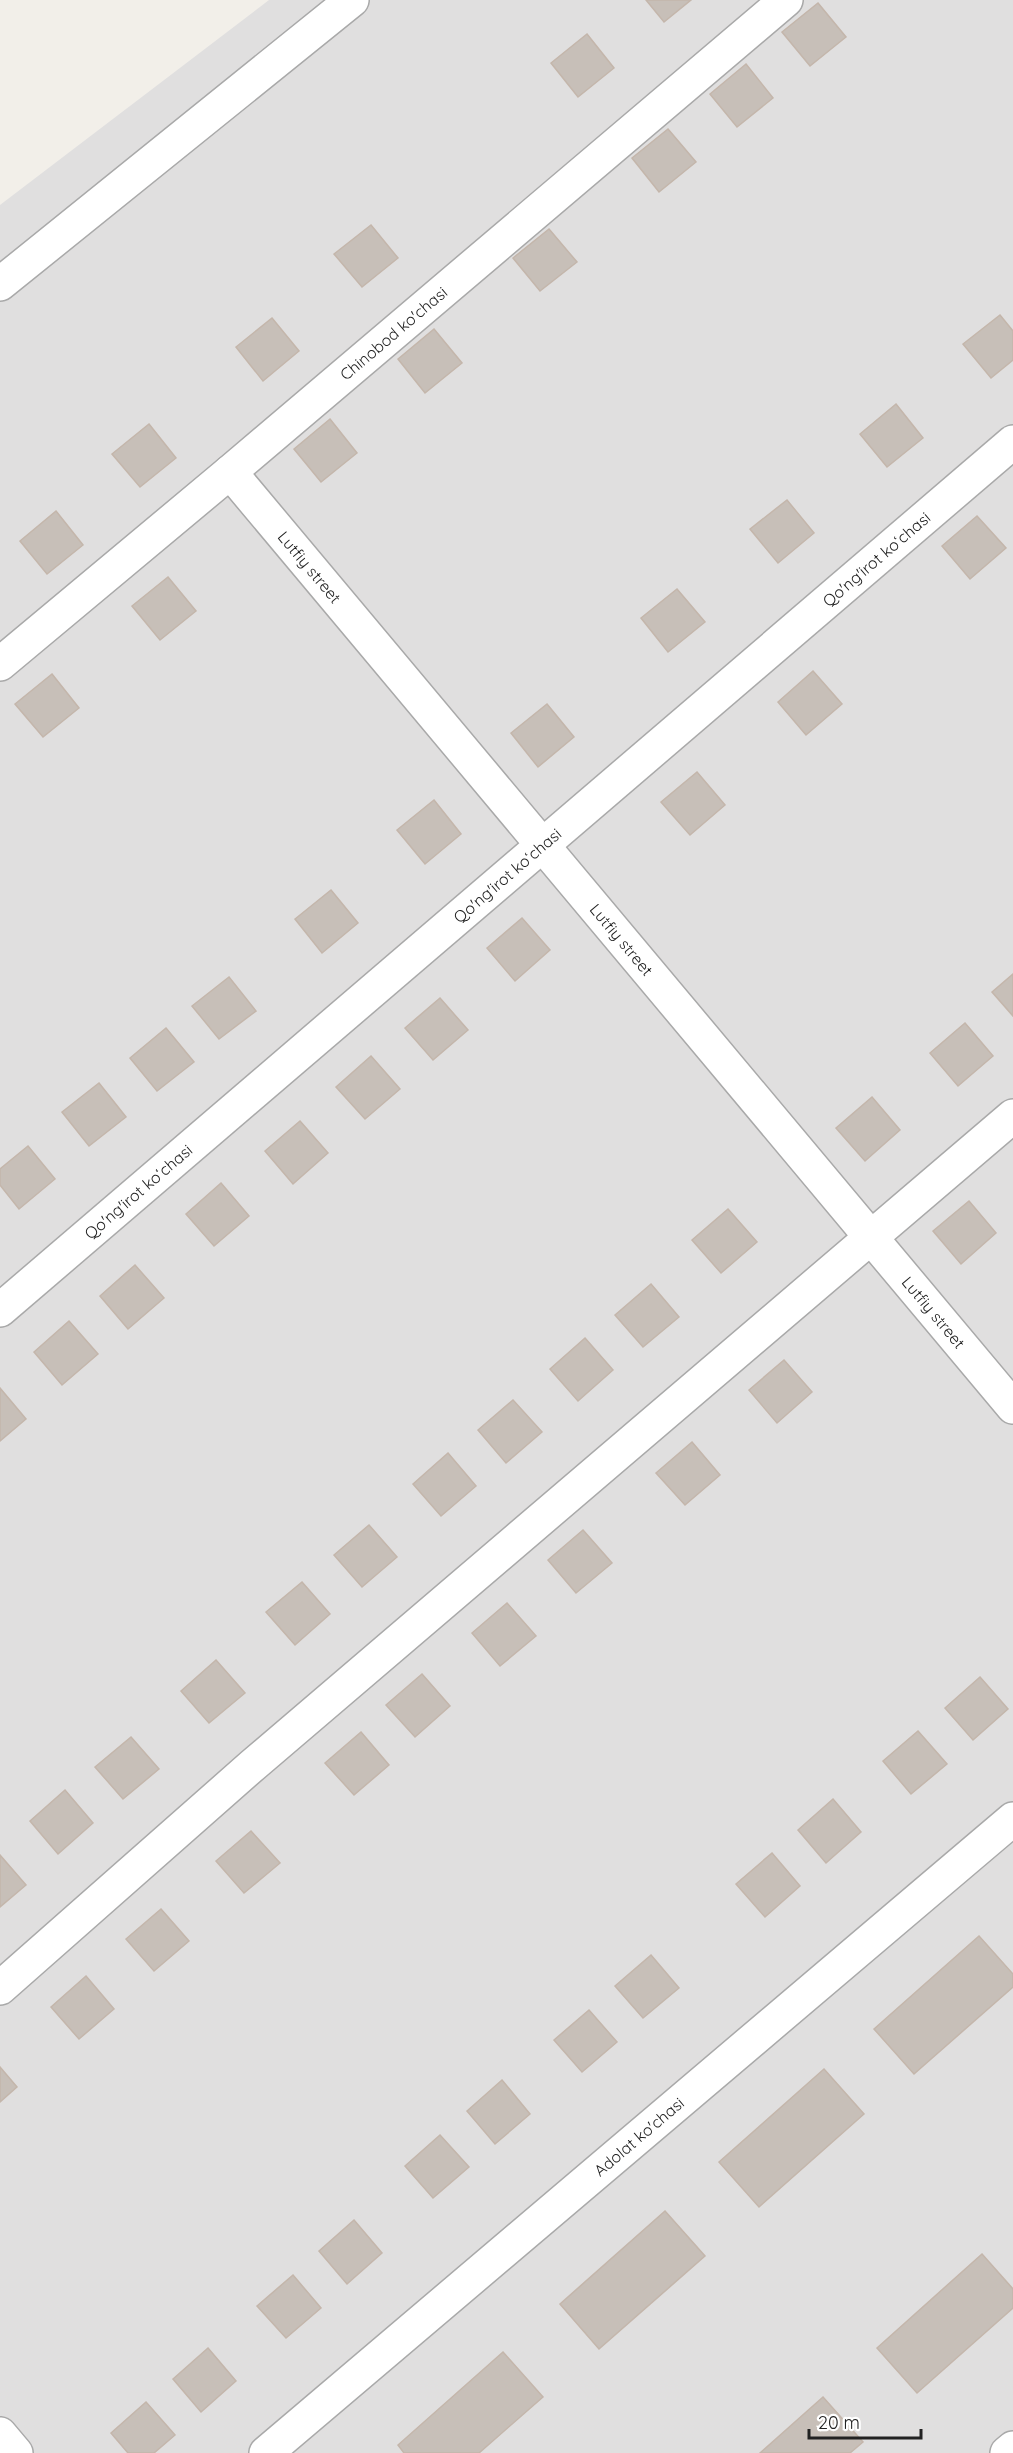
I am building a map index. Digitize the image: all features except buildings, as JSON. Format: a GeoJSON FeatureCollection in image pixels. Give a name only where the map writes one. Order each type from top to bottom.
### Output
{"type":"FeatureCollection","features":[{"type":"Feature","properties":{"kind":"street"},"geometry":{"type":"LineString","coordinates":[[0,284],[352,0]]}},
{"type":"Feature","properties":{"kind":"street","name":"Chinobod ko'chasi"},"geometry":{"type":"LineString","coordinates":[[0,664],[786,0]]}},
{"type":"Feature","properties":{"kind":"street","name":"Qo'ng'irot ko‘chasi"},"geometry":{"type":"LineString","coordinates":[[0,1310],[1013,442]]}},
{"type":"Feature","properties":{"kind":"street","name":"Lutfiy street"},"geometry":{"type":"LineString","coordinates":[[230,472],[1013,1407]]}},
{"type":"Feature","properties":{"kind":"street"},"geometry":{"type":"LineString","coordinates":[[0,1988],[253,1765],[1013,1116]]}},
{"type":"Feature","properties":{"kind":"street","name":"Adolat ko'chasi"},"geometry":{"type":"LineString","coordinates":[[266,2453],[1013,1820]]}},
{"type":"Feature","properties":{"kind":"street"},"geometry":{"type":"LineString","coordinates":[[0,2434],[16,2453]]}},
{"type":"Feature","properties":{"kind":"street"},"geometry":{"type":"LineString","coordinates":[[1007,2453],[1013,2448]]}},
{"type":"Feature","properties":{"kind":"shaded area"},"geometry":{"type":"Polygon","coordinates":[[[269,0],[1013,0],[1013,2453],[0,2453],[0,205],[269,0]]]}}]}
